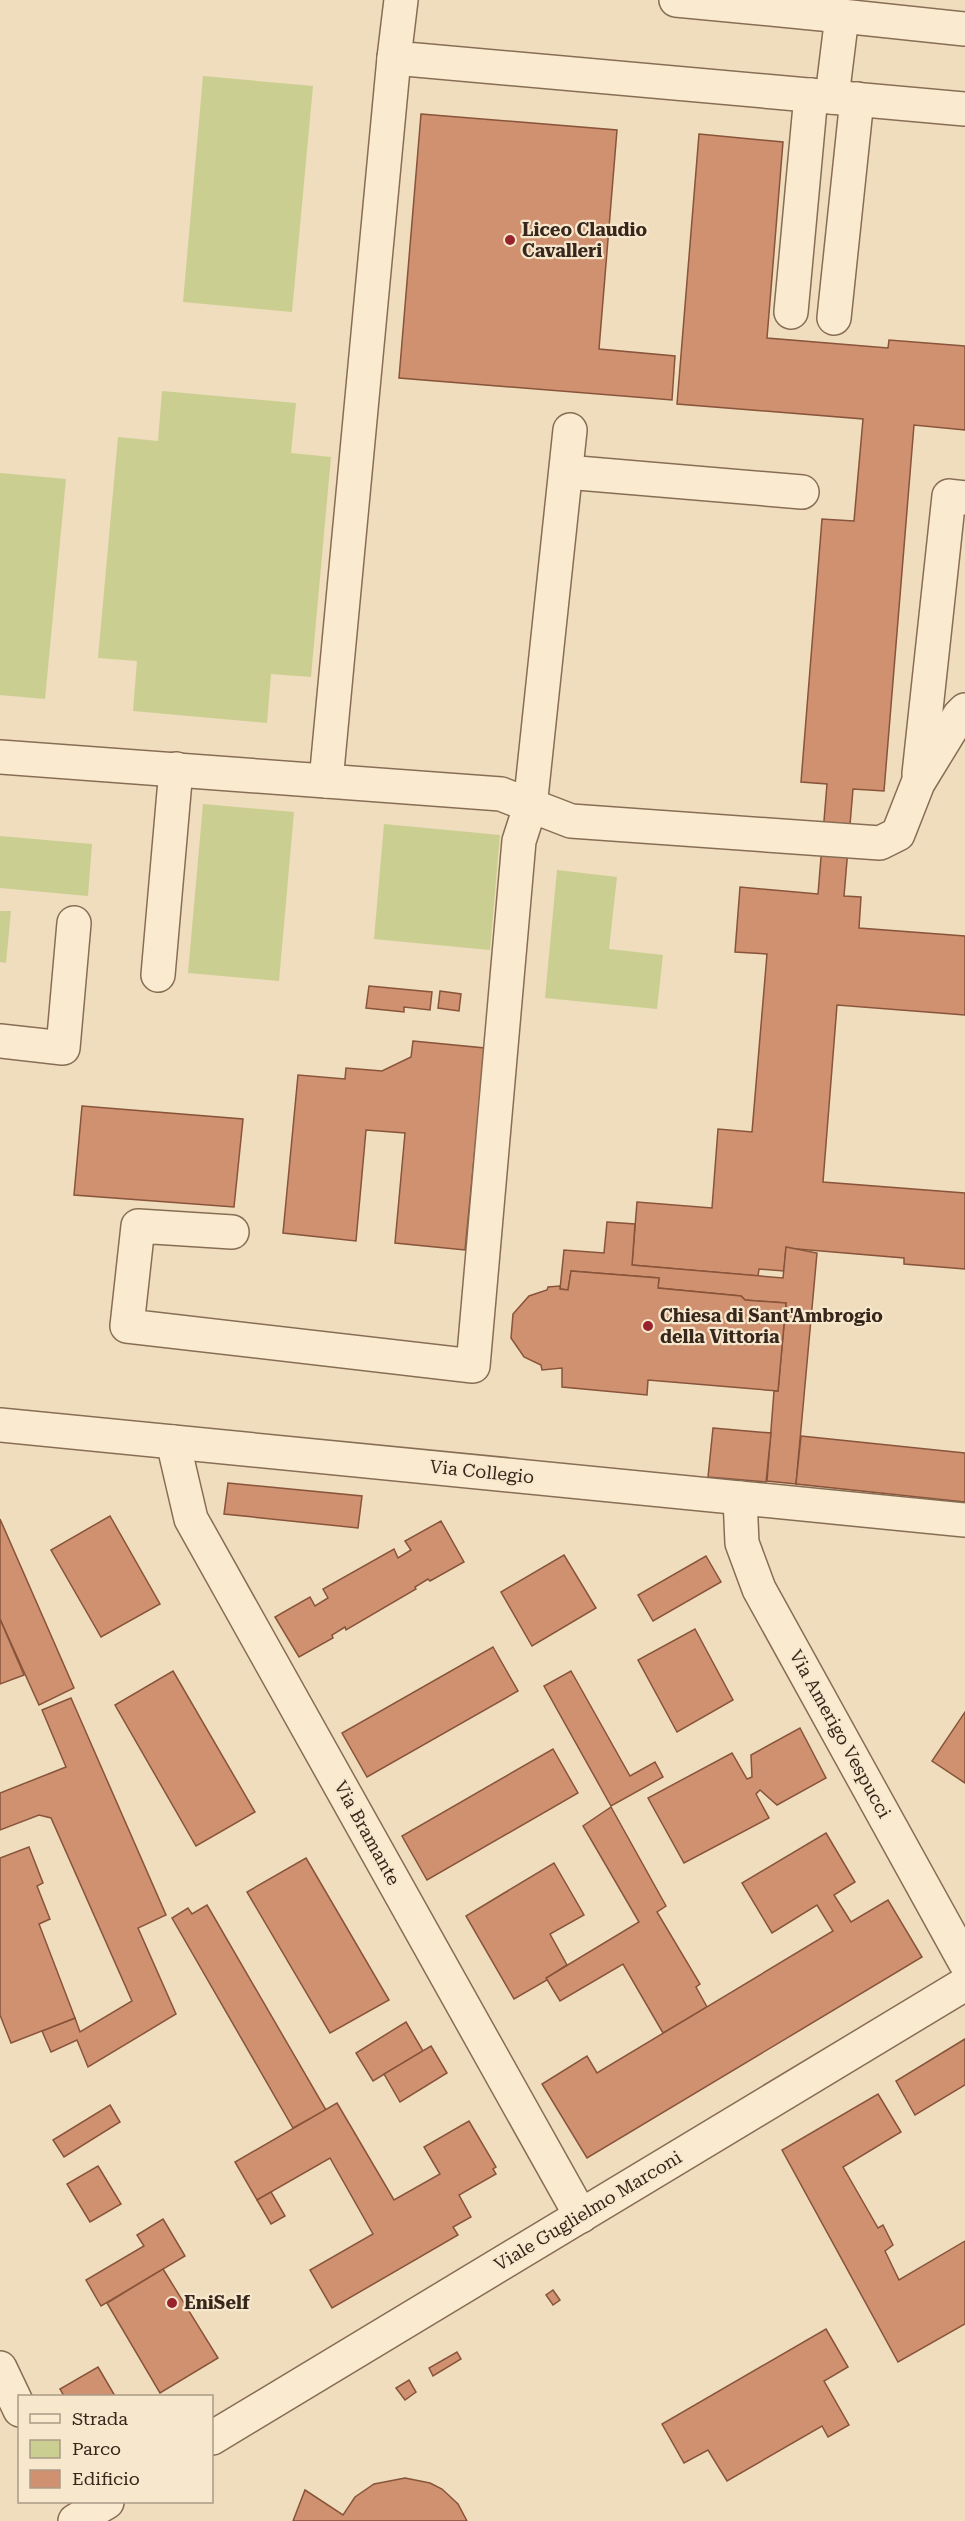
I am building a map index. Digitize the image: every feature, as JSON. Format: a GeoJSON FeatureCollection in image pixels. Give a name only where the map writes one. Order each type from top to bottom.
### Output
{"type":"FeatureCollection","features":[{"type":"Feature","properties":{"kind":"street"},"geometry":{"type":"LineString","coordinates":[[326,781],[401,0]]}},
{"type":"Feature","properties":{"kind":"street"},"geometry":{"type":"LineString","coordinates":[[676,0],[965,29]]}},
{"type":"Feature","properties":{"kind":"street"},"geometry":{"type":"LineString","coordinates":[[791,312],[833,97],[842,16]]}},
{"type":"Feature","properties":{"kind":"street"},"geometry":{"type":"LineString","coordinates":[[394,58],[965,109]]}},
{"type":"Feature","properties":{"kind":"street"},"geometry":{"type":"LineString","coordinates":[[833,97],[834,318]]}},
{"type":"Feature","properties":{"kind":"street"},"geometry":{"type":"LineString","coordinates":[[232,1232],[138,1226],[126,1326],[473,1366],[519,841],[530,807],[570,430]]}},
{"type":"Feature","properties":{"kind":"street"},"geometry":{"type":"LineString","coordinates":[[566,472],[802,492]]}},
{"type":"Feature","properties":{"kind":"street"},"geometry":{"type":"LineString","coordinates":[[918,783],[949,496],[965,498]]}},
{"type":"Feature","properties":{"kind":"street"},"geometry":{"type":"LineString","coordinates":[[0,757],[501,794],[571,821],[880,843],[898,834],[918,783],[965,710]]}},
{"type":"Feature","properties":{"kind":"street"},"geometry":{"type":"LineString","coordinates":[[158,975],[176,770]]}},
{"type":"Feature","properties":{"kind":"street"},"geometry":{"type":"LineString","coordinates":[[0,1041],[63,1048],[74,923]]}},
{"type":"Feature","properties":{"kind":"street","name":"Via Collegio"},"geometry":{"type":"LineString","coordinates":[[0,1425],[965,1520]]}},
{"type":"Feature","properties":{"kind":"street","name":"Via Bramante"},"geometry":{"type":"LineString","coordinates":[[173,1442],[191,1519],[581,2216]]}},
{"type":"Feature","properties":{"kind":"street","name":"Via Amerigo Vespucci"},"geometry":{"type":"LineString","coordinates":[[740,1498],[742,1543],[759,1589],[965,1962]]}},
{"type":"Feature","properties":{"kind":"street","name":"Viale Guglielmo Marconi"},"geometry":{"type":"LineString","coordinates":[[213,2437],[965,1984]]}},
{"type":"Feature","properties":{"kind":"street"},"geometry":{"type":"LineString","coordinates":[[1,2373],[18,2406]]}},
{"type":"Feature","properties":{"kind":"street"},"geometry":{"type":"LineString","coordinates":[[66,2503],[75,2521],[105,2503]]}},
{"type":"Feature","properties":{"kind":"green space"},"geometry":{"type":"Polygon","coordinates":[[[203,76],[313,86],[292,312],[183,302],[203,76]]]}},
{"type":"Feature","properties":{"kind":"green space"},"geometry":{"type":"Polygon","coordinates":[[[162,391],[296,403],[291,453],[331,457],[311,677],[271,674],[267,723],[133,711],[137,661],[98,658],[118,437],[158,441],[162,391]]]}},
{"type":"Feature","properties":{"kind":"green space"},"geometry":{"type":"Polygon","coordinates":[[[0,473],[66,479],[45,699],[0,695],[0,473]]]}},
{"type":"Feature","properties":{"kind":"green space"},"geometry":{"type":"Polygon","coordinates":[[[203,804],[294,812],[279,981],[188,973],[203,804]]]}},
{"type":"Feature","properties":{"kind":"green space"},"geometry":{"type":"Polygon","coordinates":[[[384,824],[500,835],[490,950],[374,939],[384,824]]]}},
{"type":"Feature","properties":{"kind":"green space"},"geometry":{"type":"Polygon","coordinates":[[[0,836],[92,844],[88,896],[0,888],[0,836]]]}},
{"type":"Feature","properties":{"kind":"green space"},"geometry":{"type":"Polygon","coordinates":[[[557,870],[617,877],[609,949],[663,955],[657,1009],[545,998],[557,870]]]}},
{"type":"Feature","properties":{"kind":"green space"},"geometry":{"type":"Polygon","coordinates":[[[0,911],[11,911],[6,963],[0,962],[0,911]]]}},
{"type":"Feature","properties":{"kind":"building","name":"Liceo Claudio Cavalleri"},"geometry":{"type":"Polygon","coordinates":[[[421,114],[617,130],[599,349],[675,356],[672,400],[399,378],[421,114]]]}},
{"type":"Feature","properties":{"kind":"building"},"geometry":{"type":"Polygon","coordinates":[[[699,134],[783,142],[767,338],[888,348],[889,340],[965,346],[965,430],[914,425],[884,791],[853,789],[844,896],[861,897],[859,928],[965,936],[965,1015],[837,1005],[823,1182],[965,1193],[965,1269],[904,1264],[904,1258],[786,1248],[784,1271],[759,1269],[758,1276],[632,1265],[637,1202],[712,1208],[718,1129],[752,1132],[767,954],[735,952],[740,887],[818,894],[827,784],[801,782],[822,519],[854,521],[863,419],[677,404],[699,134]]]}},
{"type":"Feature","properties":{"kind":"building"},"geometry":{"type":"Polygon","coordinates":[[[369,986],[432,992],[430,1010],[404,1007],[404,1012],[366,1008],[369,986]]]}},
{"type":"Feature","properties":{"kind":"building"},"geometry":{"type":"Polygon","coordinates":[[[440,991],[461,994],[459,1011],[438,1008],[440,991]]]}},
{"type":"Feature","properties":{"kind":"building"},"geometry":{"type":"Polygon","coordinates":[[[413,1041],[485,1048],[465,1250],[395,1243],[405,1133],[366,1130],[356,1241],[283,1233],[298,1075],[345,1079],[346,1068],[382,1071],[411,1057],[413,1041]]]}},
{"type":"Feature","properties":{"kind":"building"},"geometry":{"type":"Polygon","coordinates":[[[82,1106],[243,1119],[234,1207],[74,1195],[82,1106]]]}},
{"type":"Feature","properties":{"kind":"building"},"geometry":{"type":"Polygon","coordinates":[[[607,1222],[635,1224],[632,1265],[783,1278],[786,1247],[817,1253],[796,1484],[767,1481],[774,1391],[778,1391],[786,1303],[658,1288],[659,1278],[571,1271],[568,1290],[560,1289],[564,1250],[604,1253],[607,1222]]]}},
{"type":"Feature","properties":{"kind":"building","name":"Chiesa di Sant'Ambrogio della Vittoria"},"geometry":{"type":"Polygon","coordinates":[[[571,1271],[659,1278],[658,1288],[786,1303],[778,1391],[648,1380],[647,1395],[562,1387],[562,1368],[542,1370],[541,1365],[524,1357],[511,1338],[513,1314],[529,1296],[547,1290],[548,1287],[560,1286],[560,1289],[568,1290],[571,1271]]]}},
{"type":"Feature","properties":{"kind":"building"},"geometry":{"type":"Polygon","coordinates":[[[713,1428],[771,1433],[766,1482],[708,1477],[713,1428]]]}},
{"type":"Feature","properties":{"kind":"building"},"geometry":{"type":"Polygon","coordinates":[[[801,1436],[965,1453],[965,1502],[796,1484],[801,1436]]]}},
{"type":"Feature","properties":{"kind":"building"},"geometry":{"type":"Polygon","coordinates":[[[228,1483],[362,1496],[358,1528],[224,1514],[228,1483]]]}},
{"type":"Feature","properties":{"kind":"building"},"geometry":{"type":"Polygon","coordinates":[[[110,1516],[160,1604],[101,1637],[51,1550],[110,1516]]]}},
{"type":"Feature","properties":{"kind":"building"},"geometry":{"type":"Polygon","coordinates":[[[0,1519],[74,1688],[39,1705],[0,1619],[0,1519]]]}},
{"type":"Feature","properties":{"kind":"building"},"geometry":{"type":"Polygon","coordinates":[[[441,1521],[464,1562],[430,1581],[428,1579],[415,1587],[416,1589],[346,1630],[345,1627],[332,1635],[333,1638],[299,1657],[275,1617],[310,1597],[315,1606],[328,1598],[323,1589],[394,1549],[398,1558],[411,1550],[405,1541],[441,1521]]]}},
{"type":"Feature","properties":{"kind":"building"},"geometry":{"type":"Polygon","coordinates":[[[564,1555],[596,1608],[532,1646],[501,1592],[564,1555]]]}},
{"type":"Feature","properties":{"kind":"building"},"geometry":{"type":"Polygon","coordinates":[[[706,1556],[721,1582],[653,1621],[638,1595],[706,1556]]]}},
{"type":"Feature","properties":{"kind":"building"},"geometry":{"type":"Polygon","coordinates":[[[0,1619],[24,1675],[0,1684],[0,1619]]]}},
{"type":"Feature","properties":{"kind":"building"},"geometry":{"type":"Polygon","coordinates":[[[695,1629],[733,1700],[677,1732],[638,1660],[695,1629]]]}},
{"type":"Feature","properties":{"kind":"building"},"geometry":{"type":"Polygon","coordinates":[[[493,1647],[518,1691],[367,1777],[342,1733],[493,1647]]]}},
{"type":"Feature","properties":{"kind":"building"},"geometry":{"type":"Polygon","coordinates":[[[173,1671],[255,1812],[196,1846],[115,1705],[173,1671]]]}},
{"type":"Feature","properties":{"kind":"building"},"geometry":{"type":"Polygon","coordinates":[[[571,1671],[630,1776],[655,1762],[663,1777],[611,1806],[544,1686],[571,1671]]]}},
{"type":"Feature","properties":{"kind":"building"},"geometry":{"type":"Polygon","coordinates":[[[71,1698],[166,1915],[138,1928],[176,2014],[88,2067],[77,2040],[51,2052],[42,2031],[75,2018],[80,2032],[132,2001],[51,1818],[39,1815],[0,1830],[0,1793],[66,1767],[42,1710],[71,1698]]]}},
{"type":"Feature","properties":{"kind":"building"},"geometry":{"type":"Polygon","coordinates":[[[965,1712],[965,1783],[932,1761],[965,1712]]]}},
{"type":"Feature","properties":{"kind":"building"},"geometry":{"type":"Polygon","coordinates":[[[800,1728],[826,1778],[777,1805],[760,1790],[756,1794],[769,1818],[684,1863],[648,1798],[732,1753],[747,1779],[752,1777],[751,1755],[800,1728]]]}},
{"type":"Feature","properties":{"kind":"building"},"geometry":{"type":"Polygon","coordinates":[[[553,1749],[578,1793],[427,1880],[402,1836],[553,1749]]]}},
{"type":"Feature","properties":{"kind":"building"},"geometry":{"type":"Polygon","coordinates":[[[611,1807],[666,1906],[657,1912],[700,1984],[696,1987],[707,2007],[663,2033],[623,1964],[560,2001],[546,1978],[639,1922],[583,1826],[611,1807]]]}},
{"type":"Feature","properties":{"kind":"building"},"geometry":{"type":"Polygon","coordinates":[[[826,1833],[855,1882],[834,1895],[851,1922],[888,1900],[922,1957],[587,2158],[542,2084],[587,2056],[597,2073],[833,1931],[817,1905],[772,1933],[742,1883],[826,1833]]]}},
{"type":"Feature","properties":{"kind":"building"},"geometry":{"type":"Polygon","coordinates":[[[29,1847],[43,1883],[37,1886],[50,1919],[39,1924],[75,2018],[11,2043],[0,2015],[0,1858],[29,1847]]]}},
{"type":"Feature","properties":{"kind":"building"},"geometry":{"type":"Polygon","coordinates":[[[306,1858],[389,2000],[330,2033],[247,1892],[306,1858]]]}},
{"type":"Feature","properties":{"kind":"building"},"geometry":{"type":"Polygon","coordinates":[[[554,1863],[584,1915],[550,1934],[567,1965],[546,1978],[547,1980],[514,1999],[466,1916],[554,1863]]]}},
{"type":"Feature","properties":{"kind":"building"},"geometry":{"type":"Polygon","coordinates":[[[207,1905],[326,2110],[293,2128],[172,1918],[188,1908],[192,1914],[207,1905]]]}},
{"type":"Feature","properties":{"kind":"building"},"geometry":{"type":"Polygon","coordinates":[[[406,2022],[423,2051],[373,2081],[356,2053],[406,2022]]]}},
{"type":"Feature","properties":{"kind":"building"},"geometry":{"type":"Polygon","coordinates":[[[965,2039],[965,2085],[915,2115],[896,2081],[965,2039]]]}},
{"type":"Feature","properties":{"kind":"building"},"geometry":{"type":"Polygon","coordinates":[[[431,2046],[447,2073],[400,2102],[384,2074],[431,2046]]]}},
{"type":"Feature","properties":{"kind":"building"},"geometry":{"type":"Polygon","coordinates":[[[878,2094],[901,2132],[843,2167],[878,2228],[883,2225],[893,2245],[885,2251],[899,2280],[965,2241],[965,2324],[898,2362],[782,2150],[878,2094]]]}},
{"type":"Feature","properties":{"kind":"building"},"geometry":{"type":"Polygon","coordinates":[[[337,2103],[394,2200],[440,2174],[424,2147],[469,2121],[496,2167],[493,2169],[496,2174],[459,2195],[471,2217],[453,2227],[458,2235],[332,2308],[310,2270],[373,2234],[330,2158],[257,2200],[235,2162],[337,2103]]]}},
{"type":"Feature","properties":{"kind":"building"},"geometry":{"type":"Polygon","coordinates":[[[110,2105],[120,2122],[64,2157],[53,2140],[110,2105]]]}},
{"type":"Feature","properties":{"kind":"building"},"geometry":{"type":"Polygon","coordinates":[[[98,2166],[121,2204],[90,2222],[67,2184],[98,2166]]]}},
{"type":"Feature","properties":{"kind":"building"},"geometry":{"type":"Polygon","coordinates":[[[271,2192],[285,2216],[271,2224],[257,2200],[271,2192]]]}},
{"type":"Feature","properties":{"kind":"building"},"geometry":{"type":"Polygon","coordinates":[[[163,2219],[185,2256],[101,2306],[86,2280],[144,2246],[137,2235],[163,2219]]]}},
{"type":"Feature","properties":{"kind":"building"},"geometry":{"type":"Polygon","coordinates":[[[163,2269],[218,2358],[160,2393],[107,2303],[163,2269]]]}},
{"type":"Feature","properties":{"kind":"building"},"geometry":{"type":"Polygon","coordinates":[[[553,2290],[560,2300],[553,2305],[546,2295],[553,2290]]]}},
{"type":"Feature","properties":{"kind":"building"},"geometry":{"type":"Polygon","coordinates":[[[826,2329],[848,2367],[824,2381],[849,2425],[828,2437],[822,2426],[727,2481],[708,2450],[684,2463],[662,2424],[826,2329]]]}},
{"type":"Feature","properties":{"kind":"building"},"geometry":{"type":"Polygon","coordinates":[[[457,2352],[461,2359],[433,2376],[429,2368],[457,2352]]]}},
{"type":"Feature","properties":{"kind":"building"},"geometry":{"type":"Polygon","coordinates":[[[98,2367],[114,2395],[63,2395],[60,2389],[98,2367]]]}},
{"type":"Feature","properties":{"kind":"building"},"geometry":{"type":"Polygon","coordinates":[[[409,2380],[416,2392],[405,2400],[396,2388],[409,2380]]]}},
{"type":"Feature","properties":{"kind":"building"},"geometry":{"type":"Polygon","coordinates":[[[405,2478],[430,2483],[442,2489],[458,2504],[467,2521],[293,2521],[305,2490],[343,2515],[355,2497],[374,2484],[405,2478]]]}},
{"type":"Feature","properties":{"kind":"place","name":"Liceo Claudio Cavalleri"},"geometry":{"type":"Point","coordinates":[510,240]}},
{"type":"Feature","properties":{"kind":"place","name":"Chiesa di Sant'Ambrogio della Vittoria"},"geometry":{"type":"Point","coordinates":[648,1326]}},
{"type":"Feature","properties":{"kind":"place","name":"EniSelf"},"geometry":{"type":"Point","coordinates":[172,2303]}}]}
